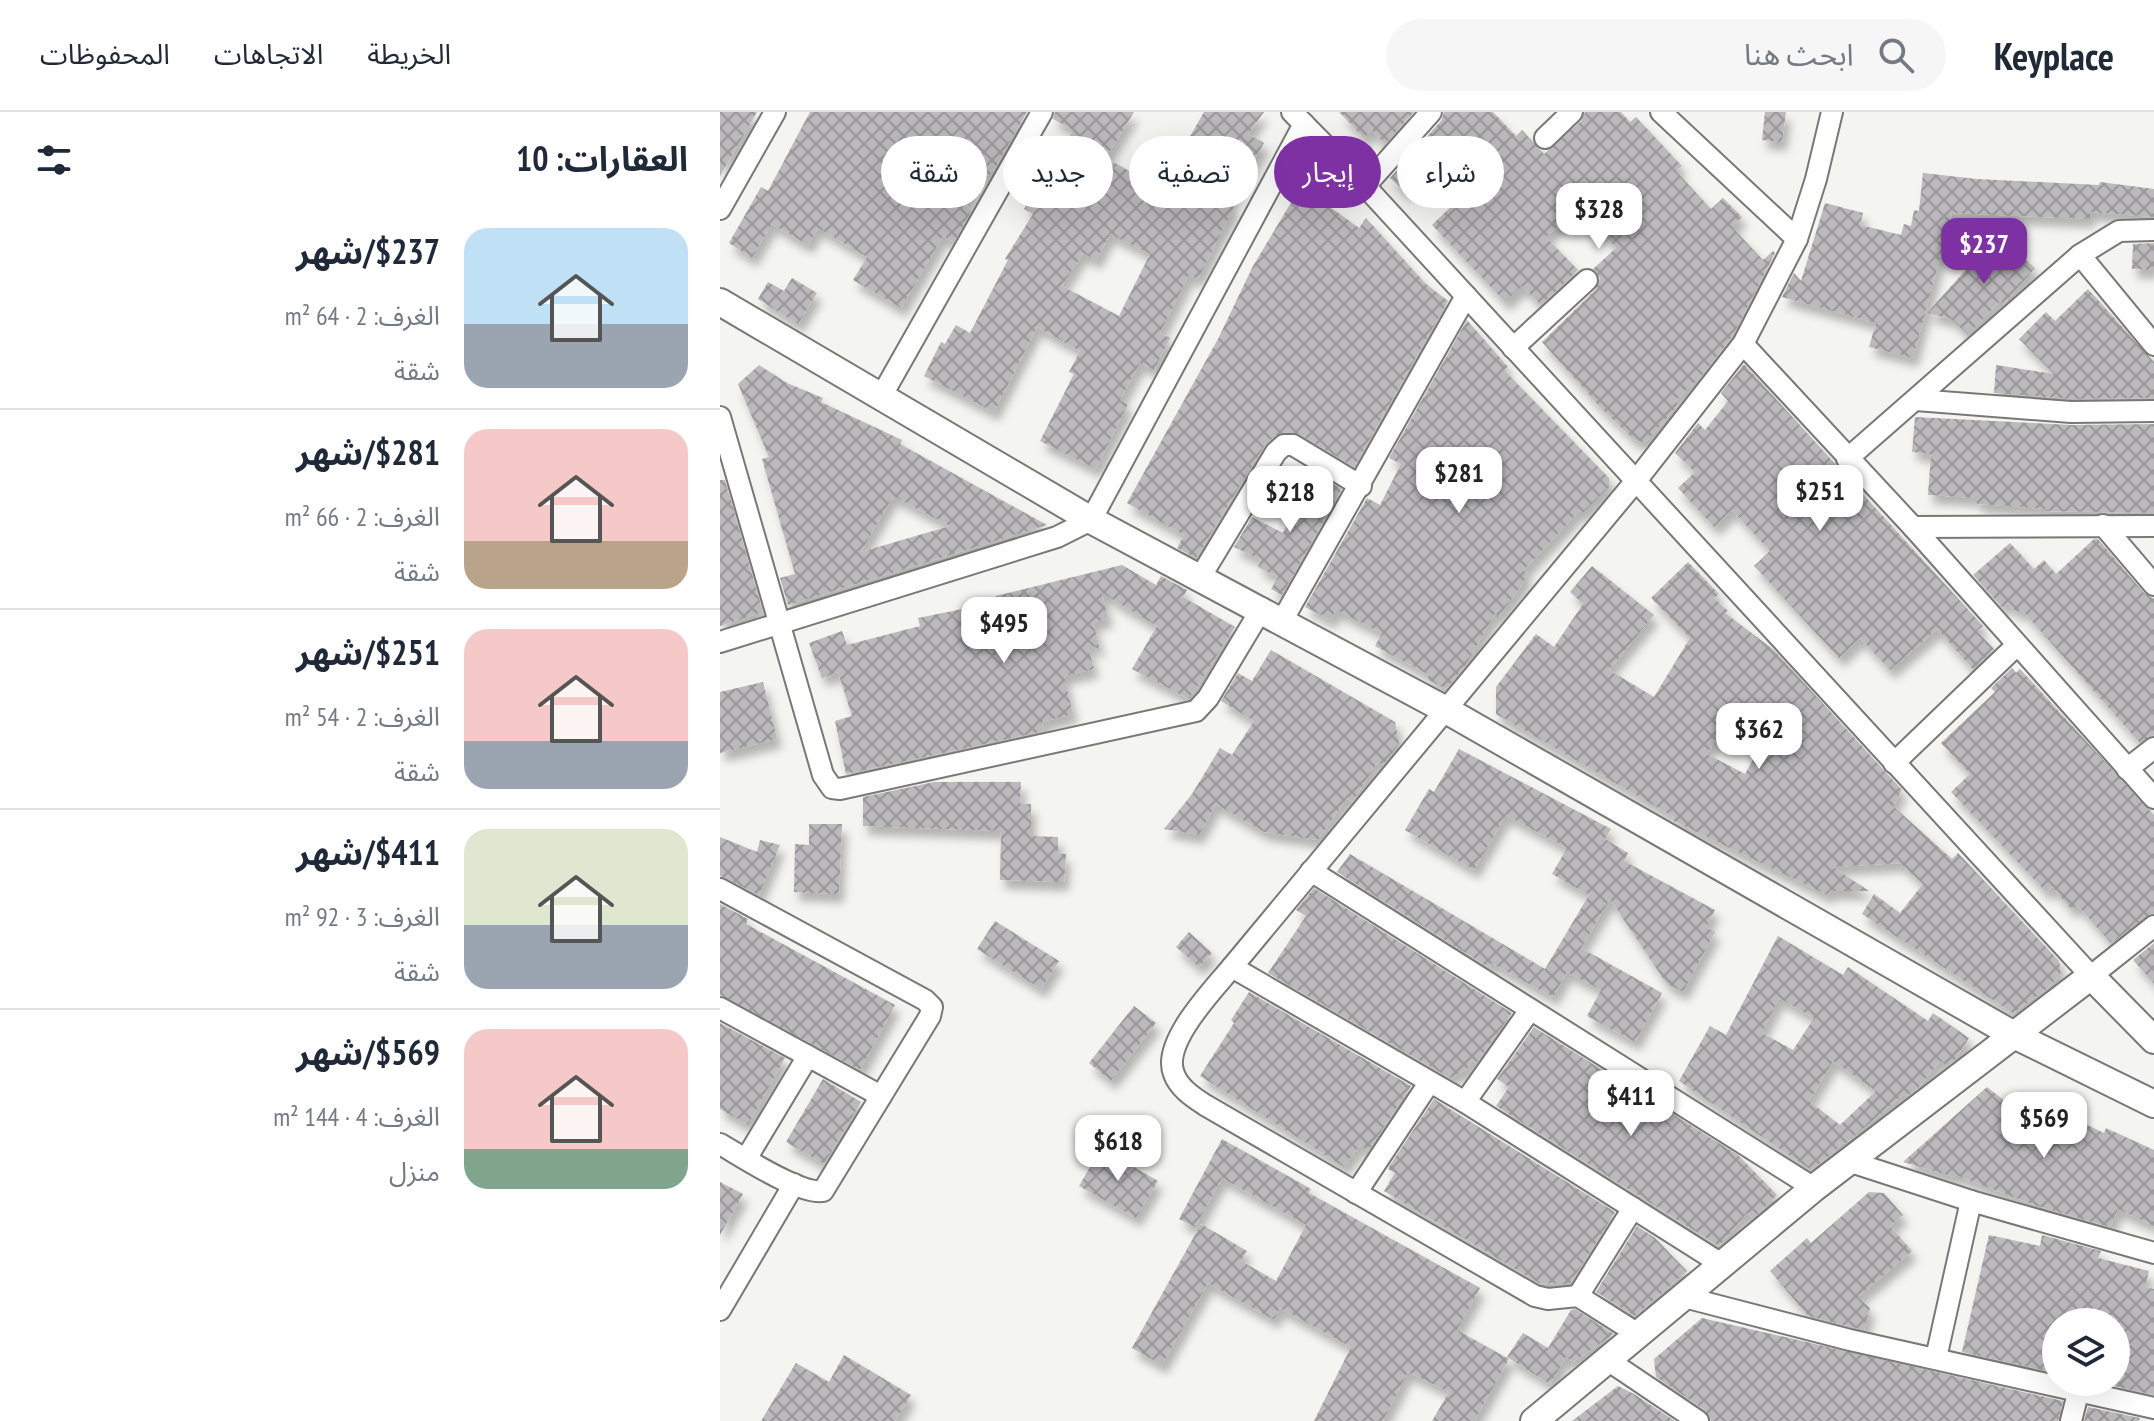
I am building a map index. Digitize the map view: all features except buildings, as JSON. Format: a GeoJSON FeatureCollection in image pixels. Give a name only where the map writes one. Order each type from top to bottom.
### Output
{"type":"FeatureCollection","features":[{"type":"Feature","properties":{"kind":"street"},"geometry":{"type":"LineString","coordinates":[[720,209],[775,112]]}},
{"type":"Feature","properties":{"kind":"street"},"geometry":{"type":"LineString","coordinates":[[882,395],[1042,112]]}},
{"type":"Feature","properties":{"kind":"street"},"geometry":{"type":"LineString","coordinates":[[1381,168],[1431,112]]}},
{"type":"Feature","properties":{"kind":"street"},"geometry":{"type":"LineString","coordinates":[[1545,138],[1572,112]]}},
{"type":"Feature","properties":{"kind":"street"},"geometry":{"type":"LineString","coordinates":[[1661,112],[1797,239]]}},
{"type":"Feature","properties":{"kind":"street"},"geometry":{"type":"LineString","coordinates":[[1638,1334],[1578,1296],[1548,1299],[1535,1296],[1205,1105],[1186,1091],[1173,1073],[1173,1050],[1184,1027],[1232,967],[1635,482],[1743,344],[1797,239],[1832,112]]}},
{"type":"Feature","properties":{"kind":"street"},"geometry":{"type":"LineString","coordinates":[[720,642],[1057,537],[1091,520],[1298,118],[1316,136]]}},
{"type":"Feature","properties":{"kind":"street"},"geometry":{"type":"LineString","coordinates":[[1381,203],[1894,763],[2154,1040]]}},
{"type":"Feature","properties":{"kind":"street"},"geometry":{"type":"LineString","coordinates":[[1847,459],[2080,255],[2119,231],[2154,230]]}},
{"type":"Feature","properties":{"kind":"street"},"geometry":{"type":"LineString","coordinates":[[2080,255],[2154,345]]}},
{"type":"Feature","properties":{"kind":"street"},"geometry":{"type":"LineString","coordinates":[[1513,348],[1587,280]]}},
{"type":"Feature","properties":{"kind":"street"},"geometry":{"type":"LineString","coordinates":[[720,417],[823,775],[832,788],[840,789],[1196,711],[1272,615],[1361,486],[1466,296]]}},
{"type":"Feature","properties":{"kind":"street"},"geometry":{"type":"LineString","coordinates":[[720,302],[1091,520],[1201,576],[1446,710],[2014,1035],[2154,1104]]}},
{"type":"Feature","properties":{"kind":"street"},"geometry":{"type":"LineString","coordinates":[[1743,344],[1913,527],[2154,798]]}},
{"type":"Feature","properties":{"kind":"street"},"geometry":{"type":"LineString","coordinates":[[1916,400],[2071,412],[2154,411]]}},
{"type":"Feature","properties":{"kind":"street"},"geometry":{"type":"LineString","coordinates":[[1201,576],[1276,452],[1284,445],[1293,445],[1361,486]]}},
{"type":"Feature","properties":{"kind":"street"},"geometry":{"type":"LineString","coordinates":[[2103,525],[2154,585]]}},
{"type":"Feature","properties":{"kind":"street"},"geometry":{"type":"LineString","coordinates":[[1913,527],[2154,526]]}},
{"type":"Feature","properties":{"kind":"street"},"geometry":{"type":"LineString","coordinates":[[1894,763],[2016,646]]}},
{"type":"Feature","properties":{"kind":"street"},"geometry":{"type":"LineString","coordinates":[[2127,769],[2154,748]]}},
{"type":"Feature","properties":{"kind":"street"},"geometry":{"type":"LineString","coordinates":[[1311,871],[1814,1188]]}},
{"type":"Feature","properties":{"kind":"street"},"geometry":{"type":"LineString","coordinates":[[720,889],[925,1000],[932,1007],[930,1016],[823,1191],[815,1193],[794,1184],[720,1144]]}},
{"type":"Feature","properties":{"kind":"street"},"geometry":{"type":"LineString","coordinates":[[1534,1421],[1814,1188],[2154,926]]}},
{"type":"Feature","properties":{"kind":"street"},"geometry":{"type":"LineString","coordinates":[[1232,967],[1465,1102],[1723,1265]]}},
{"type":"Feature","properties":{"kind":"street"},"geometry":{"type":"LineString","coordinates":[[720,1008],[881,1096]]}},
{"type":"Feature","properties":{"kind":"street"},"geometry":{"type":"LineString","coordinates":[[1465,1102],[1530,1010]]}},
{"type":"Feature","properties":{"kind":"street"},"geometry":{"type":"LineString","coordinates":[[746,1159],[808,1056]]}},
{"type":"Feature","properties":{"kind":"street"},"geometry":{"type":"LineString","coordinates":[[1356,1193],[1429,1083]]}},
{"type":"Feature","properties":{"kind":"street"},"geometry":{"type":"LineString","coordinates":[[1851,1162],[1971,1201],[2154,1253]]}},
{"type":"Feature","properties":{"kind":"street"},"geometry":{"type":"LineString","coordinates":[[720,1310],[727,1279],[794,1184]]}},
{"type":"Feature","properties":{"kind":"street"},"geometry":{"type":"LineString","coordinates":[[1936,1358],[1971,1201]]}},
{"type":"Feature","properties":{"kind":"street"},"geometry":{"type":"LineString","coordinates":[[1578,1296],[1633,1208]]}},
{"type":"Feature","properties":{"kind":"street"},"geometry":{"type":"LineString","coordinates":[[1684,1297],[2042,1381]]}},
{"type":"Feature","properties":{"kind":"street"},"geometry":{"type":"LineString","coordinates":[[1609,1361],[1698,1421]]}},
{"type":"Feature","properties":{"kind":"street"},"geometry":{"type":"LineString","coordinates":[[2071,1421],[2077,1396]]}},
{"type":"Feature","properties":{"kind":"street"},"geometry":{"type":"LineString","coordinates":[[2107,1396],[2154,1408]]}}]}
